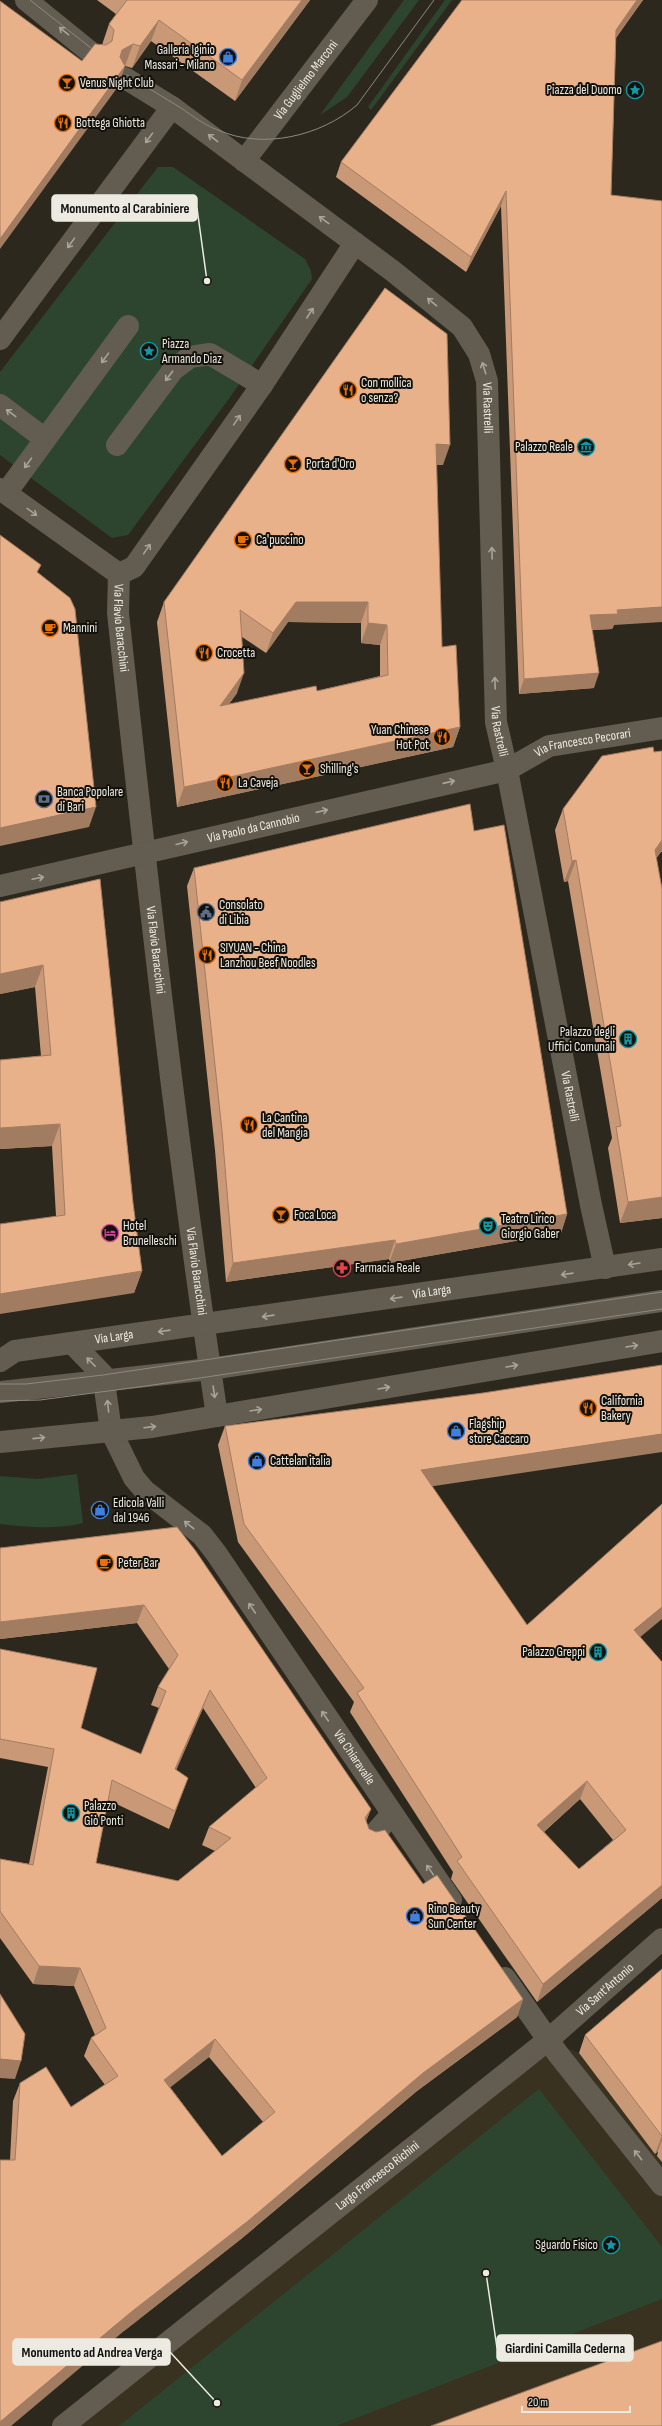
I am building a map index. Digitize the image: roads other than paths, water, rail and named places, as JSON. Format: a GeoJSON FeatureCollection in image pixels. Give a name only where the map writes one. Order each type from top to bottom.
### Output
{"type":"FeatureCollection","features":[{"type":"Feature","properties":{"kind":"street"},"geometry":{"type":"LineString","coordinates":[[26,0],[94,55]]}},
{"type":"Feature","properties":{"kind":"street","name":"Via Guglielmo Marconi"},"geometry":{"type":"LineString","coordinates":[[244,161],[367,0]]}},
{"type":"Feature","properties":{"kind":"street"},"geometry":{"type":"LineString","coordinates":[[125,78],[172,107],[355,243],[262,385],[134,567],[119,574],[3,491],[45,439],[128,326]]}},
{"type":"Feature","properties":{"kind":"street"},"geometry":{"type":"LineString","coordinates":[[0,339],[172,107]]}},
{"type":"Feature","properties":{"kind":"street","name":"Via Rastrelli"},"geometry":{"type":"LineString","coordinates":[[355,243],[462,327],[479,354],[487,380],[496,722],[507,770],[591,1205],[605,1268]]}},
{"type":"Feature","properties":{"kind":"street"},"geometry":{"type":"LineString","coordinates":[[117,445],[173,370],[190,357],[210,354],[262,385]]}},
{"type":"Feature","properties":{"kind":"street"},"geometry":{"type":"LineString","coordinates":[[0,404],[45,439]]}},
{"type":"Feature","properties":{"kind":"street","name":"Via Flavio Baracchini"},"geometry":{"type":"LineString","coordinates":[[119,574],[118,613],[144,852],[203,1325]]}},
{"type":"Feature","properties":{"kind":"street","name":"Via Francesco Pecorari"},"geometry":{"type":"LineString","coordinates":[[507,770],[549,746],[662,728]]}},
{"type":"Feature","properties":{"kind":"street","name":"Via Paolo da Cannobio"},"geometry":{"type":"LineString","coordinates":[[0,886],[507,770]]}},
{"type":"Feature","properties":{"kind":"street","name":"Via Larga"},"geometry":{"type":"LineString","coordinates":[[5,1354],[72,1343],[662,1259]]}},
{"type":"Feature","properties":{"kind":"street"},"geometry":{"type":"LineString","coordinates":[[0,1392],[105,1382],[210,1369],[662,1301]]}},
{"type":"Feature","properties":{"kind":"street"},"geometry":{"type":"LineString","coordinates":[[203,1325],[217,1416]]}},
{"type":"Feature","properties":{"kind":"street"},"geometry":{"type":"LineString","coordinates":[[0,1442],[152,1427],[662,1341]]}},
{"type":"Feature","properties":{"kind":"street","name":"Via Larga"},"geometry":{"type":"LineString","coordinates":[[72,1343],[103,1375],[111,1430],[128,1467],[145,1491]]}},
{"type":"Feature","properties":{"kind":"street","name":"Via Chiaravalle"},"geometry":{"type":"LineString","coordinates":[[145,1491],[202,1535],[464,1919]]}},
{"type":"Feature","properties":{"kind":"street"},"geometry":{"type":"LineString","coordinates":[[371,1838],[392,1815]]}},
{"type":"Feature","properties":{"kind":"street","name":"Via Sant'Antonio"},"geometry":{"type":"LineString","coordinates":[[548,2040],[662,1939]]}},
{"type":"Feature","properties":{"kind":"street"},"geometry":{"type":"LineString","coordinates":[[495,1964],[548,2040],[662,2185]]}},
{"type":"Feature","properties":{"kind":"street","name":"Largo Francesco Richini"},"geometry":{"type":"LineString","coordinates":[[63,2426],[548,2040]]}},
{"type":"Feature","properties":{"kind":"tram line"},"geometry":{"type":"LineString","coordinates":[[30,0],[96,52]]}},
{"type":"Feature","properties":{"kind":"tram line"},"geometry":{"type":"LineString","coordinates":[[127,75],[203,123],[218,130],[235,136],[254,139],[291,137],[326,125],[343,116],[357,105],[434,0]]}},
{"type":"Feature","properties":{"kind":"tram line"},"geometry":{"type":"LineString","coordinates":[[0,1384],[26,1384],[103,1375],[662,1292]]}},
{"type":"Feature","properties":{"kind":"tram line"},"geometry":{"type":"LineString","coordinates":[[0,1401],[40,1400],[146,1386],[662,1309]]}},
{"type":"Feature","properties":{"kind":"place","name":"Galleria Iginio Massari - Milano"},"geometry":{"type":"Point","coordinates":[228,57]}},
{"type":"Feature","properties":{"kind":"place","name":"Venus Night Club"},"geometry":{"type":"Point","coordinates":[67,83]}},
{"type":"Feature","properties":{"kind":"place","name":"Piazza del Duomo"},"geometry":{"type":"Point","coordinates":[635,90]}},
{"type":"Feature","properties":{"kind":"place","name":"Bottega Ghiotta"},"geometry":{"type":"Point","coordinates":[63,123]}},
{"type":"Feature","properties":{"kind":"place","name":"Monumento al Carabiniere"},"geometry":{"type":"Point","coordinates":[207,281]}},
{"type":"Feature","properties":{"kind":"place","name":"Piazza Armando Diaz"},"geometry":{"type":"Point","coordinates":[149,351]}},
{"type":"Feature","properties":{"kind":"place","name":"Con mollica o senza?"},"geometry":{"type":"Point","coordinates":[348,390]}},
{"type":"Feature","properties":{"kind":"place","name":"Palazzo Reale"},"geometry":{"type":"Point","coordinates":[586,447]}},
{"type":"Feature","properties":{"kind":"place","name":"Porta d'Oro"},"geometry":{"type":"Point","coordinates":[293,464]}},
{"type":"Feature","properties":{"kind":"place","name":"Ca'puccino"},"geometry":{"type":"Point","coordinates":[243,540]}},
{"type":"Feature","properties":{"kind":"place","name":"Mannini"},"geometry":{"type":"Point","coordinates":[50,628]}},
{"type":"Feature","properties":{"kind":"place","name":"Crocetta"},"geometry":{"type":"Point","coordinates":[204,653]}},
{"type":"Feature","properties":{"kind":"place","name":"Yuan Chinese Hot Pot"},"geometry":{"type":"Point","coordinates":[442,737]}},
{"type":"Feature","properties":{"kind":"place","name":"Shilling's"},"geometry":{"type":"Point","coordinates":[307,769]}},
{"type":"Feature","properties":{"kind":"place","name":"La Caveja"},"geometry":{"type":"Point","coordinates":[225,783]}},
{"type":"Feature","properties":{"kind":"place","name":"Banca Popolare di Bari"},"geometry":{"type":"Point","coordinates":[44,799]}},
{"type":"Feature","properties":{"kind":"place","name":"Consolato di Libia"},"geometry":{"type":"Point","coordinates":[206,912]}},
{"type":"Feature","properties":{"kind":"place","name":"SIYUAN - China Lanzhou Beef Noodles"},"geometry":{"type":"Point","coordinates":[207,955]}},
{"type":"Feature","properties":{"kind":"place","name":"Palazzo degli Uffici Comunali"},"geometry":{"type":"Point","coordinates":[628,1039]}},
{"type":"Feature","properties":{"kind":"place","name":"La Cantina del Mangia"},"geometry":{"type":"Point","coordinates":[249,1125]}},
{"type":"Feature","properties":{"kind":"place","name":"Foca Loca"},"geometry":{"type":"Point","coordinates":[281,1215]}},
{"type":"Feature","properties":{"kind":"place","name":"Teatro Lirico Giorgio Gaber"},"geometry":{"type":"Point","coordinates":[488,1226]}},
{"type":"Feature","properties":{"kind":"place","name":"Hotel Brunelleschi"},"geometry":{"type":"Point","coordinates":[110,1233]}},
{"type":"Feature","properties":{"kind":"place","name":"Farmacia Reale"},"geometry":{"type":"Point","coordinates":[342,1268]}},
{"type":"Feature","properties":{"kind":"place","name":"California Bakery"},"geometry":{"type":"Point","coordinates":[588,1408]}},
{"type":"Feature","properties":{"kind":"place","name":"Flagship store Caccaro"},"geometry":{"type":"Point","coordinates":[456,1431]}},
{"type":"Feature","properties":{"kind":"place","name":"Cattelan italia"},"geometry":{"type":"Point","coordinates":[257,1461]}},
{"type":"Feature","properties":{"kind":"place","name":"Edicola Valli dal 1946"},"geometry":{"type":"Point","coordinates":[100,1510]}},
{"type":"Feature","properties":{"kind":"place","name":"Peter Bar"},"geometry":{"type":"Point","coordinates":[105,1563]}},
{"type":"Feature","properties":{"kind":"place","name":"Palazzo Greppi"},"geometry":{"type":"Point","coordinates":[598,1652]}},
{"type":"Feature","properties":{"kind":"place","name":"Palazzo Giò Ponti"},"geometry":{"type":"Point","coordinates":[71,1813]}},
{"type":"Feature","properties":{"kind":"place","name":"Rino Beauty Sun Center"},"geometry":{"type":"Point","coordinates":[415,1916]}},
{"type":"Feature","properties":{"kind":"place","name":"Sguardo Fisico"},"geometry":{"type":"Point","coordinates":[611,2245]}},
{"type":"Feature","properties":{"kind":"place","name":"Giardini Camilla Cederna"},"geometry":{"type":"Point","coordinates":[486,2273]}},
{"type":"Feature","properties":{"kind":"place","name":"Monumento ad Andrea Verga"},"geometry":{"type":"Point","coordinates":[217,2403]}}]}
